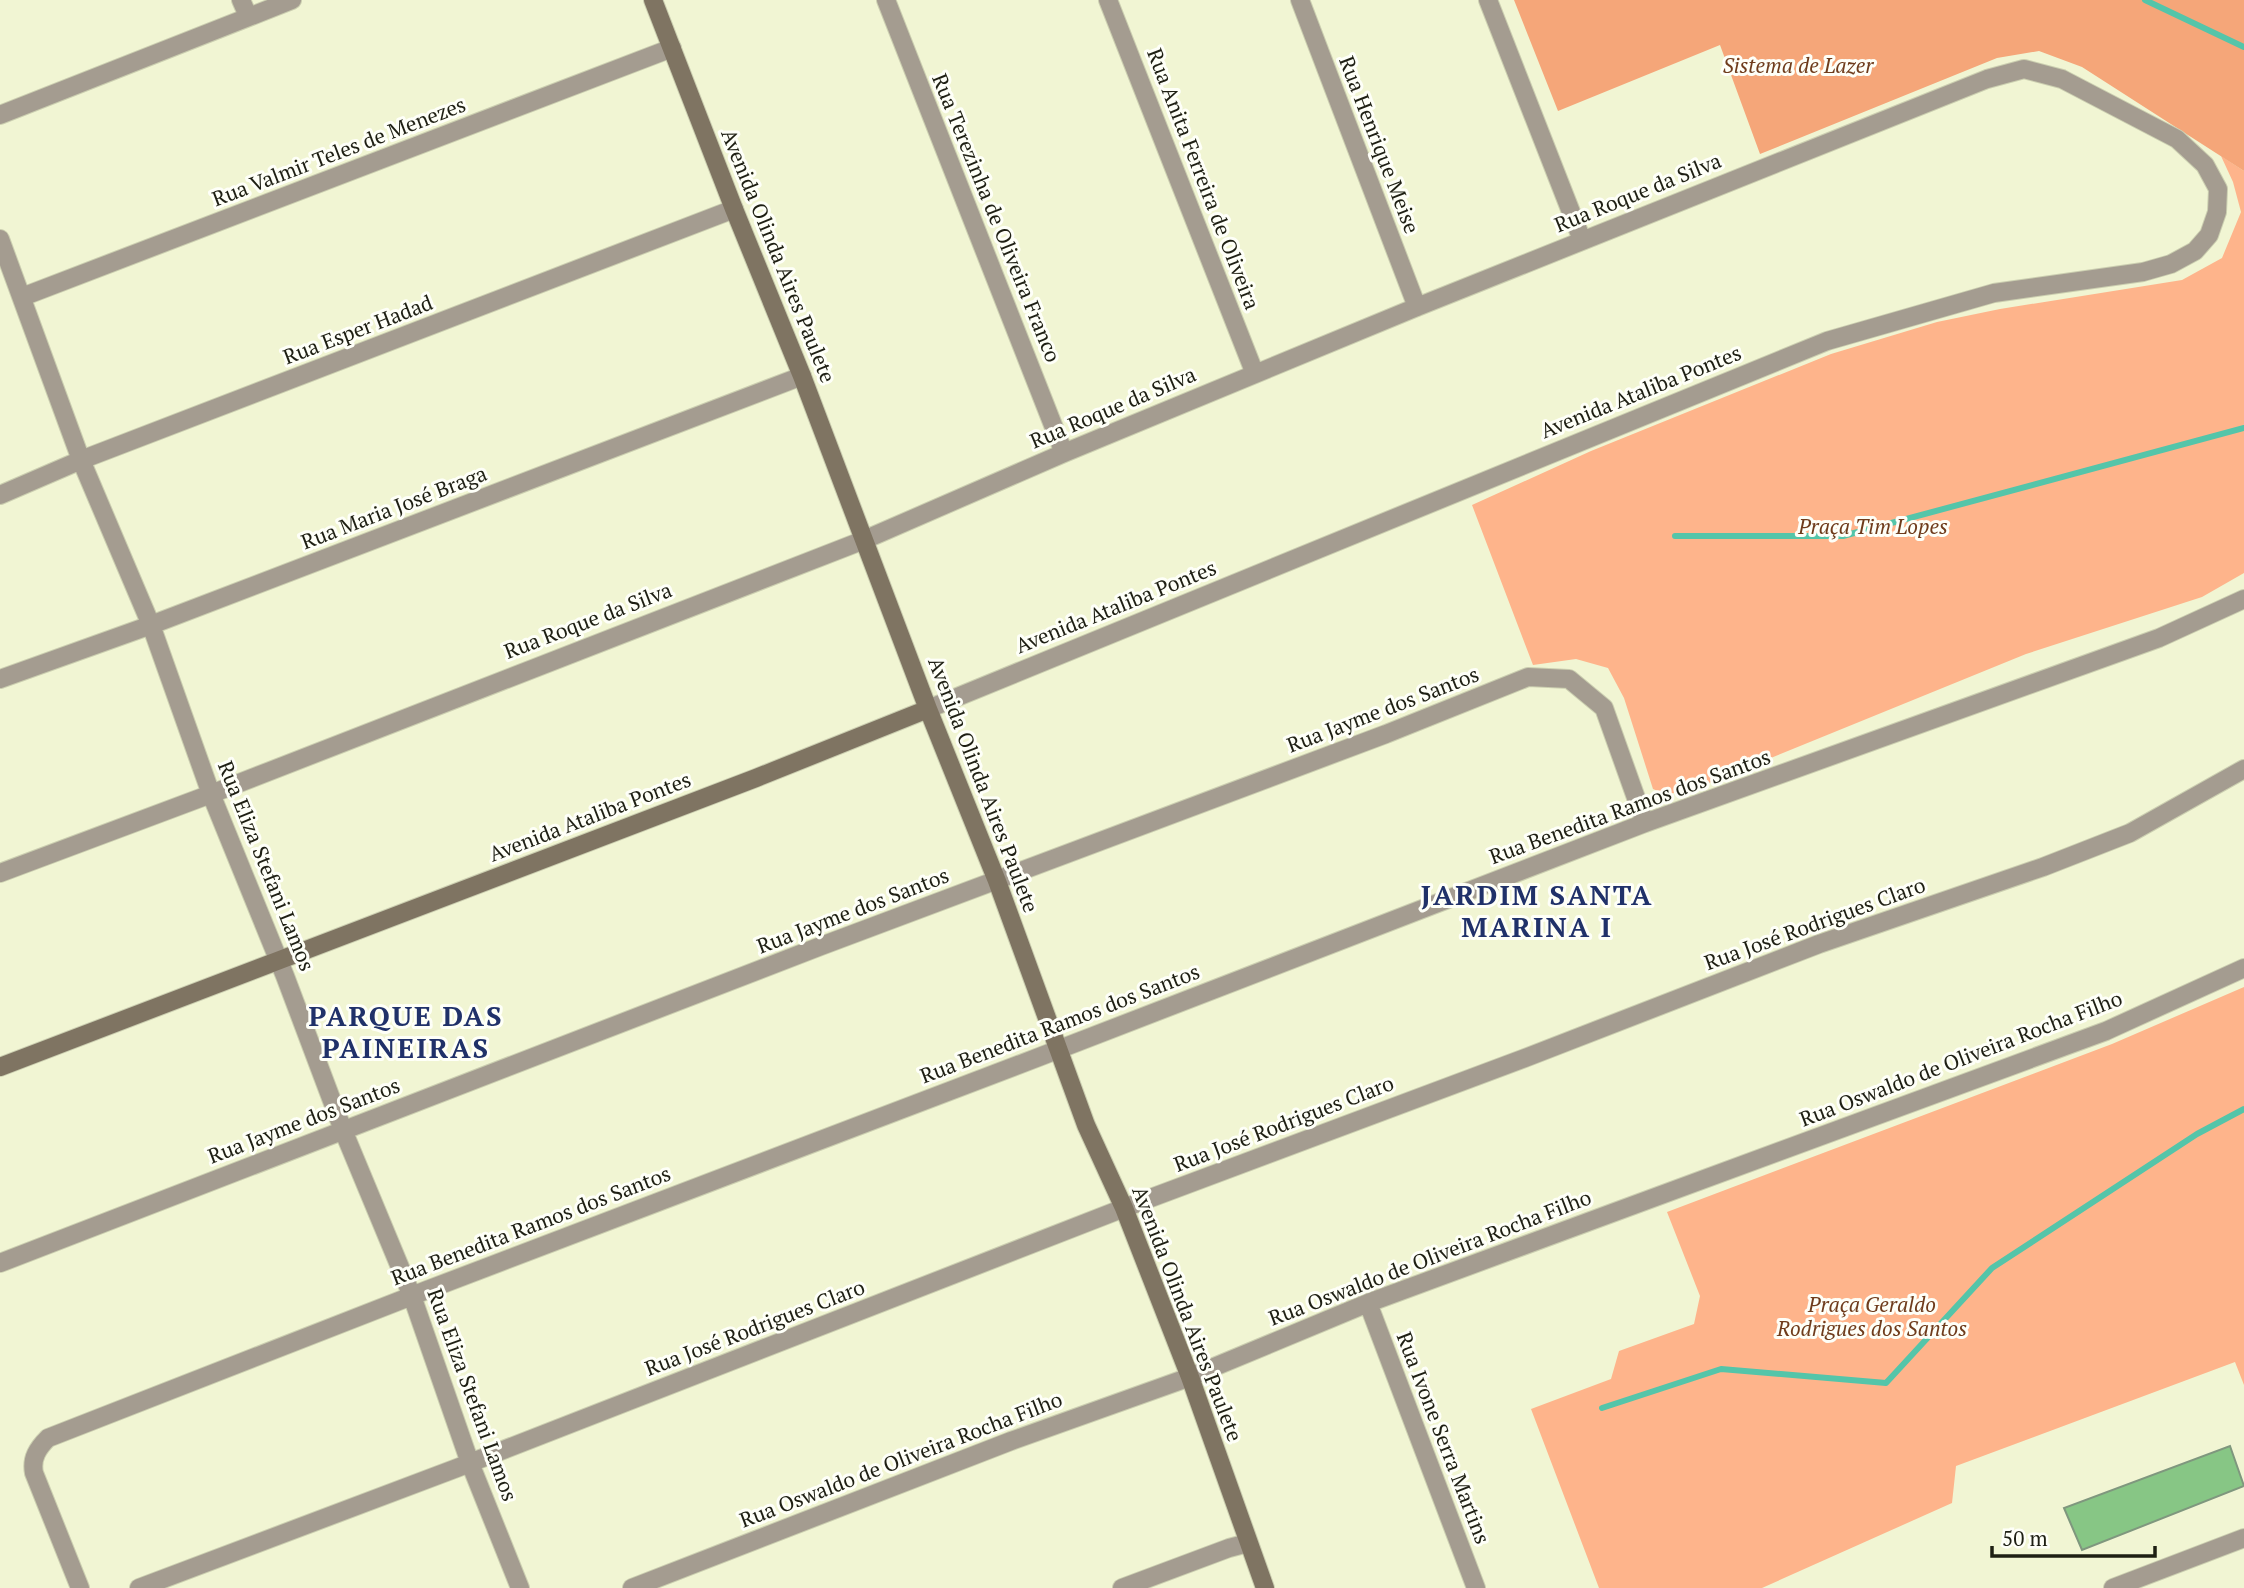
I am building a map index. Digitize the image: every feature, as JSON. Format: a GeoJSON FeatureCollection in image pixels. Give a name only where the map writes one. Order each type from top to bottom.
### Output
{"type":"FeatureCollection","features":[{"type":"Feature","properties":{"kind":"street"},"geometry":{"type":"LineString","coordinates":[[0,115],[245,8],[292,0]]}},
{"type":"Feature","properties":{"kind":"street","name":"Avenida Olinda Aires Paulete"},"geometry":{"type":"LineString","coordinates":[[653,0],[997,881],[1086,1125],[1124,1208],[1190,1377],[1265,1588]]}},
{"type":"Feature","properties":{"kind":"street","name":"Rua Terezinha de Oliveira Franco"},"geometry":{"type":"LineString","coordinates":[[886,0],[1064,453]]}},
{"type":"Feature","properties":{"kind":"street","name":"Rua Anita Ferreira de Oliveira"},"geometry":{"type":"LineString","coordinates":[[1108,0],[1255,374]]}},
{"type":"Feature","properties":{"kind":"street","name":"Rua Henrique Meise"},"geometry":{"type":"LineString","coordinates":[[1300,0],[1417,307]]}},
{"type":"Feature","properties":{"kind":"street"},"geometry":{"type":"LineString","coordinates":[[1488,0],[1582,240]]}},
{"type":"Feature","properties":{"kind":"street","name":"Rua Valmir Teles de Menezes"},"geometry":{"type":"LineString","coordinates":[[22,297],[672,48]]}},
{"type":"Feature","properties":{"kind":"street","name":"Rua Roque da Silva"},"geometry":{"type":"LineString","coordinates":[[0,873],[211,794],[864,540],[1064,453],[1417,307],[1987,79],[2024,69],[2062,79],[2177,139],[2205,164],[2218,190]]}},
{"type":"Feature","properties":{"kind":"street","name":"Avenida Ataliba Pontes"},"geometry":{"type":"LineString","coordinates":[[0,1067],[756,778],[1826,341],[1994,293],[2143,271],[2171,264],[2195,251],[2209,235],[2217,212],[2218,190]]}},
{"type":"Feature","properties":{"kind":"street","name":"Rua Esper Hadad"},"geometry":{"type":"LineString","coordinates":[[0,495],[81,460],[734,209]]}},
{"type":"Feature","properties":{"kind":"street","name":"Rua Eliza Stefani Lamos"},"geometry":{"type":"LineString","coordinates":[[0,239],[81,460],[151,625],[211,794],[279,960],[343,1130],[412,1296],[470,1463],[520,1588]]}},
{"type":"Feature","properties":{"kind":"street","name":"Rua Maria José Braga"},"geometry":{"type":"LineString","coordinates":[[0,679],[151,625],[802,376]]}},
{"type":"Feature","properties":{"kind":"street","name":"Rua Benedita Ramos dos Santos"},"geometry":{"type":"LineString","coordinates":[[80,1588],[34,1473],[35,1455],[48,1438],[1645,823],[2159,638],[2244,599]]}},
{"type":"Feature","properties":{"kind":"street","name":"Rua Jayme dos Santos"},"geometry":{"type":"LineString","coordinates":[[0,1263],[1386,734],[1528,677],[1569,680],[1604,708],[1645,823]]}},
{"type":"Feature","properties":{"kind":"street","name":"Rua José Rodrigues Claro"},"geometry":{"type":"LineString","coordinates":[[139,1588],[470,1463],[1124,1208],[1525,1058],[1819,944],[2043,867],[2130,833],[2244,769]]}},
{"type":"Feature","properties":{"kind":"street","name":"Rua Oswaldo de Oliveira Rocha Filho"},"geometry":{"type":"LineString","coordinates":[[632,1588],[1011,1441],[1190,1377],[1368,1303],[2106,1031],[2244,968]]}},
{"type":"Feature","properties":{"kind":"street","name":"Rua Ivone Serra Martins"},"geometry":{"type":"LineString","coordinates":[[1368,1303],[1476,1588]]}},
{"type":"Feature","properties":{"kind":"street"},"geometry":{"type":"LineString","coordinates":[[2113,1588],[2244,1538]]}},
{"type":"Feature","properties":{"kind":"street"},"geometry":{"type":"LineString","coordinates":[[1122,1588],[1248,1543]]}},
{"type":"Feature","properties":{"kind":"green space","name":"Sistema de Lazer"},"geometry":{"type":"Polygon","coordinates":[[[1514,0],[2244,0],[2244,171],[2082,67],[2039,51],[1997,58],[1760,154],[1720,45],[1558,111],[1514,0]]]}},
{"type":"Feature","properties":{"kind":"green space","name":"Praça Tim Lopes"},"geometry":{"type":"Polygon","coordinates":[[[2221,156],[2244,171],[2244,573],[2202,597],[2026,654],[1712,782],[1667,795],[1653,789],[1624,698],[1608,668],[1576,659],[1533,665],[1472,505],[1591,451],[1831,354],[1937,322],[2000,309],[2182,280],[2222,258],[2241,212],[2233,182],[2221,156]]]}},
{"type":"Feature","properties":{"kind":"green space","name":"Praça Geraldo Rodrigues dos Santos"},"geometry":{"type":"Polygon","coordinates":[[[2244,987],[2244,1385],[2235,1362],[1956,1466],[1952,1503],[1762,1588],[1599,1588],[1531,1409],[1611,1379],[1619,1351],[1694,1324],[1700,1296],[1667,1212],[2112,1044],[2244,987]]]}},
{"type":"Feature","properties":{"kind":"building"},"geometry":{"type":"Polygon","coordinates":[[[2230,1446],[2244,1486],[2082,1550],[2064,1508],[2230,1446]]]}},
{"type":"Feature","properties":{"kind":"waterway"},"geometry":{"type":"LineString","coordinates":[[2145,0],[2244,47]]}},
{"type":"Feature","properties":{"kind":"waterway"},"geometry":{"type":"LineString","coordinates":[[1675,536],[1843,536],[2244,428]]}},
{"type":"Feature","properties":{"kind":"waterway"},"geometry":{"type":"LineString","coordinates":[[1602,1408],[1721,1369],[1886,1383],[1992,1268],[2197,1134],[2244,1109]]}},
{"type":"Feature","properties":{"kind":"district","name":"JARDIM SANTA MARINA I"},"geometry":{"type":"Point","coordinates":[1537,911]}},
{"type":"Feature","properties":{"kind":"district","name":"PARQUE DAS PAINEIRAS"},"geometry":{"type":"Point","coordinates":[406,1032]}}]}
